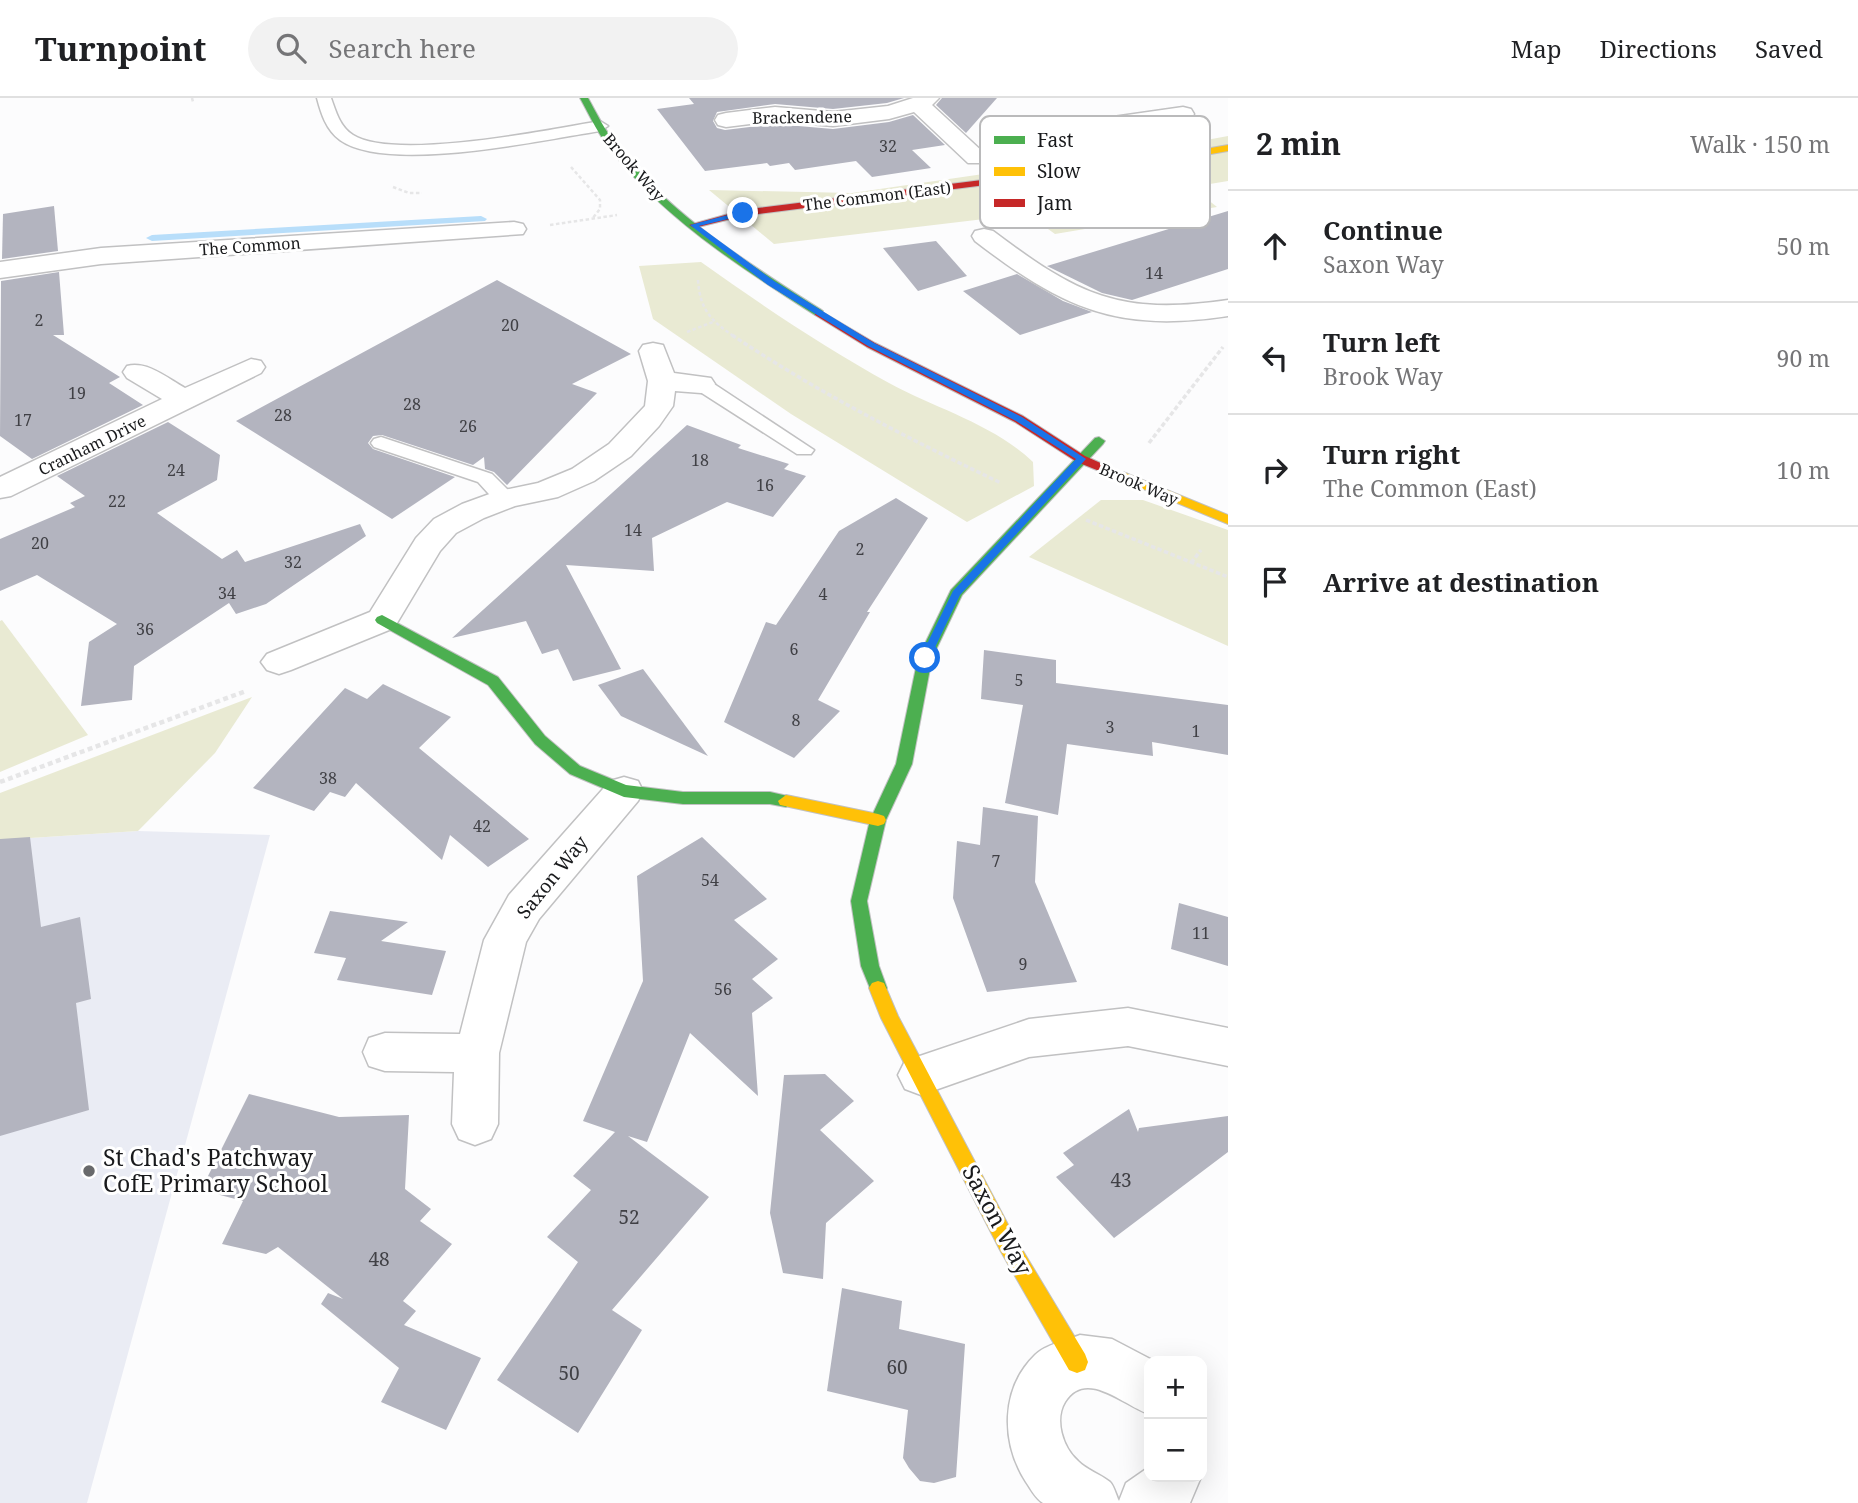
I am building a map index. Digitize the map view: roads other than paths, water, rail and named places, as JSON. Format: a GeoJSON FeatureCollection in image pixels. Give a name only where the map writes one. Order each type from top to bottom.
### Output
{"type":"FeatureCollection","features":[{"type":"Feature","properties":{"kind":"street","name":"Brook Way"},"geometry":{"type":"LineString","coordinates":[[584,98],[610,143],[651,190],[771,283],[871,345],[1019,419],[1081,459],[1228,520]]}},
{"type":"Feature","properties":{"kind":"street","name":"Brackendene"},"geometry":{"type":"LineString","coordinates":[[740,138],[720,113],[833,119],[889,112],[923,101],[976,159]]}},
{"type":"Feature","properties":{"kind":"street"},"geometry":{"type":"LineString","coordinates":[[1169,116],[1183,114]]}},
{"type":"Feature","properties":{"kind":"street","name":"The Common (East)"},"geometry":{"type":"LineString","coordinates":[[1210,151],[1228,148]]}},
{"type":"Feature","properties":{"kind":"street","name":"The Common (East)"},"geometry":{"type":"LineString","coordinates":[[694,225],[743,213],[980,183]]}},
{"type":"Feature","properties":{"kind":"street","name":"The Common"},"geometry":{"type":"LineString","coordinates":[[0,270],[101,256],[505,226]]}},
{"type":"Feature","properties":{"kind":"street"},"geometry":{"type":"LineString","coordinates":[[979,248],[1006,253],[1046,280],[1086,302],[1136,312],[1216,310],[1228,335]]}},
{"type":"Feature","properties":{"kind":"street"},"geometry":{"type":"LineString","coordinates":[[279,662],[382,620],[427,545],[445,526],[473,511],[506,499],[547,490],[583,475],[620,450],[659,406],[662,381],[653,351]]}},
{"type":"Feature","properties":{"kind":"street","name":"Cranham Drive"},"geometry":{"type":"LineString","coordinates":[[0,489],[251,367]]}},
{"type":"Feature","properties":{"kind":"street"},"geometry":{"type":"LineString","coordinates":[[137,372],[184,400]]}},
{"type":"Feature","properties":{"kind":"street"},"geometry":{"type":"LineString","coordinates":[[662,381],[701,384]]}},
{"type":"Feature","properties":{"kind":"street","name":"Brook Way"},"geometry":{"type":"LineString","coordinates":[[1019,419],[1086,438],[1138,458]]}},
{"type":"Feature","properties":{"kind":"street","name":"Saxon Way"},"geometry":{"type":"LineString","coordinates":[[1077,1362],[1007,1243],[890,1018],[870,965],[859,901],[878,820],[904,764],[925,658],[956,593],[1081,459],[1086,438]]}},
{"type":"Feature","properties":{"kind":"street"},"geometry":{"type":"LineString","coordinates":[[382,620],[493,681],[540,740],[575,770],[624,791],[683,798],[770,798],[878,820]]}},
{"type":"Feature","properties":{"kind":"street","name":"Saxon Way"},"geometry":{"type":"LineString","coordinates":[[475,1124],[477,1053],[505,940],[524,907],[624,791]]}},
{"type":"Feature","properties":{"kind":"street"},"geometry":{"type":"LineString","coordinates":[[921,1075],[1029,1038],[1128,1027],[1228,1046]]}},
{"type":"Feature","properties":{"kind":"street"},"geometry":{"type":"LineString","coordinates":[[385,1052],[477,1053]]}},
{"type":"Feature","properties":{"kind":"street"},"geometry":{"type":"LineString","coordinates":[[1092,1503],[1061,1483],[1045,1464],[1035,1442],[1031,1419],[1035,1398],[1044,1381],[1058,1368],[1077,1362],[1105,1362],[1133,1374],[1144,1384]]}},
{"type":"Feature","properties":{"kind":"street"},"geometry":{"type":"LineString","coordinates":[[1146,1503],[1153,1501],[1172,1482]]}},
{"type":"Feature","properties":{"kind":"lane"},"geometry":{"type":"LineString","coordinates":[[324,98],[333,126],[351,140],[385,148],[424,149],[600,126]]}},
{"type":"Feature","properties":{"kind":"lane"},"geometry":{"type":"LineString","coordinates":[[701,384],[804,450]]}},
{"type":"Feature","properties":{"kind":"lane"},"geometry":{"type":"LineString","coordinates":[[382,443],[485,478],[506,499]]}},
{"type":"Feature","properties":{"kind":"waterway"},"geometry":{"type":"LineString","coordinates":[[152,238],[481,219]]}},
{"type":"Feature","properties":{"kind":"place","name":"St Chad's Patchway CofE Primary School"},"geometry":{"type":"Point","coordinates":[89,1171]}}]}
